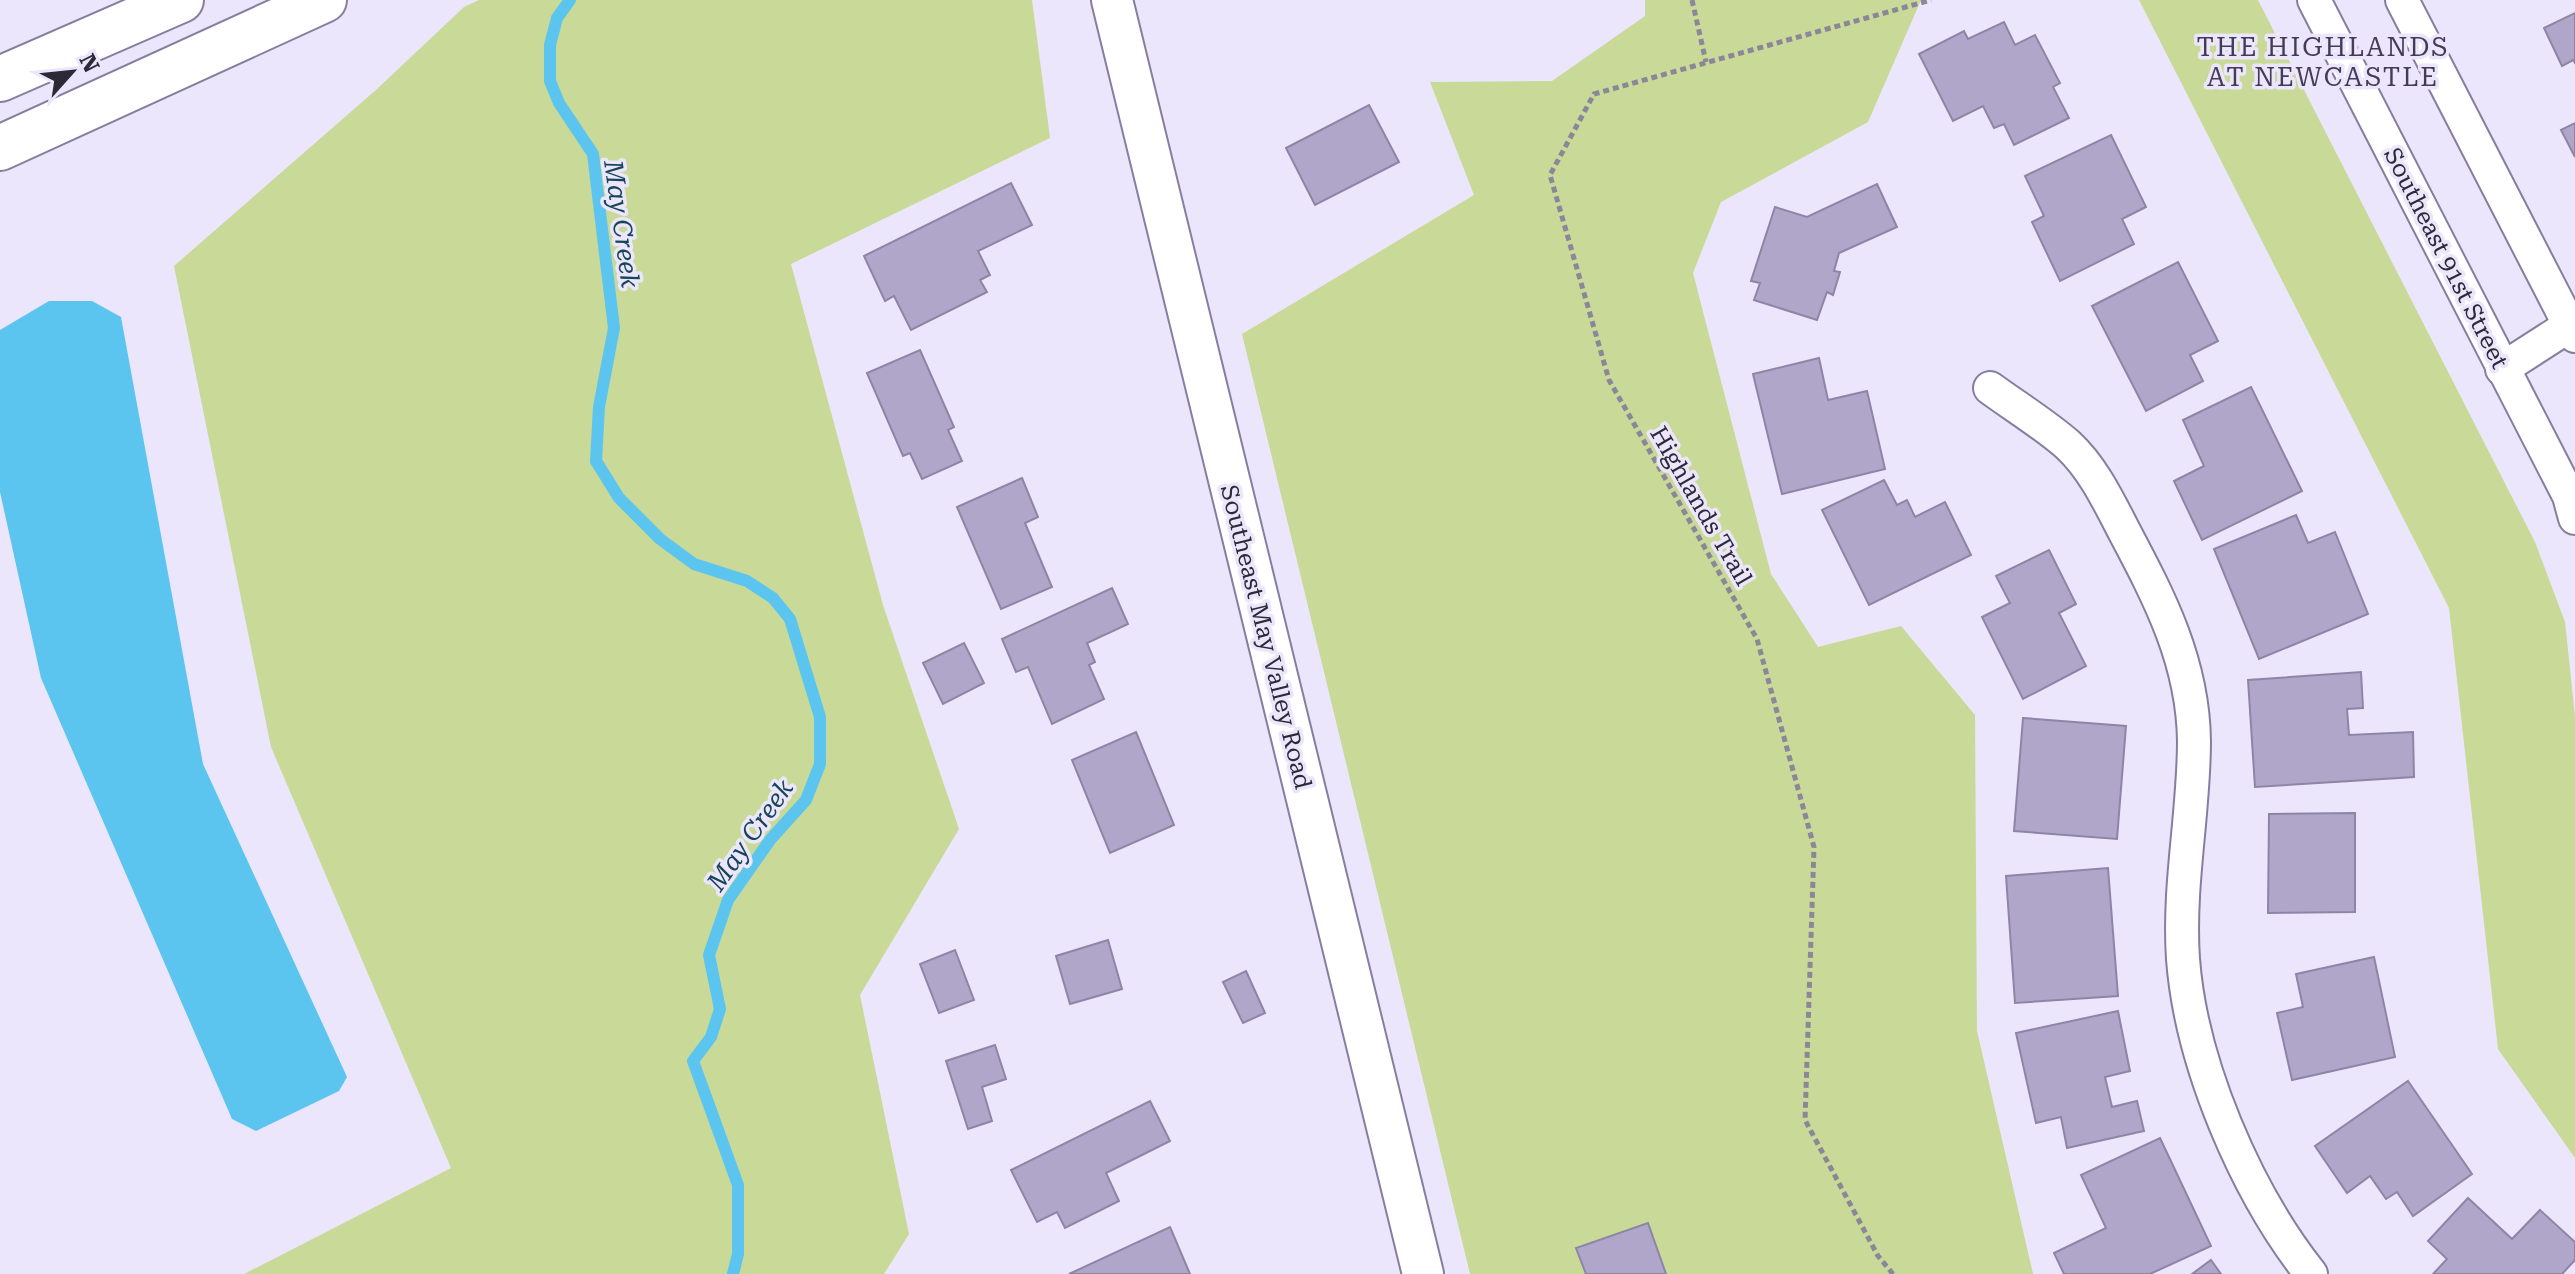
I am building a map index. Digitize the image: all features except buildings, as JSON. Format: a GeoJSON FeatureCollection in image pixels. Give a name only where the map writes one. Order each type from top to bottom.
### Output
{"type":"FeatureCollection","features":[{"type":"Feature","properties":{"kind":"main road"},"geometry":{"type":"LineString","coordinates":[[0,79],[181,0]]}},
{"type":"Feature","properties":{"kind":"main road"},"geometry":{"type":"LineString","coordinates":[[0,148],[324,0]]}},
{"type":"Feature","properties":{"kind":"street","name":"Southeast May Valley Road"},"geometry":{"type":"LineString","coordinates":[[1112,0],[1423,1274]]}},
{"type":"Feature","properties":{"kind":"street","name":"Southeast 91st Street"},"geometry":{"type":"LineString","coordinates":[[2314,0],[2569,496],[2575,518]]}},
{"type":"Feature","properties":{"kind":"street"},"geometry":{"type":"LineString","coordinates":[[2402,0],[2574,328],[2502,369]]}},
{"type":"Feature","properties":{"kind":"street"},"geometry":{"type":"LineString","coordinates":[[1990,388],[2069,447],[2101,486],[2165,609],[2179,643],[2194,740],[2182,903],[2183,961],[2201,1050],[2251,1186],[2283,1238],[2311,1274]]}},
{"type":"Feature","properties":{"kind":"path"},"geometry":{"type":"LineString","coordinates":[[1692,0],[1706,62]]}},
{"type":"Feature","properties":{"kind":"path","name":"Highlands Trail"},"geometry":{"type":"LineString","coordinates":[[1893,1274],[1878,1256],[1805,1120],[1814,847],[1757,639],[1609,380],[1550,175],[1594,94],[1931,0]]}},
{"type":"Feature","properties":{"kind":"green space"},"geometry":{"type":"Polygon","coordinates":[[[479,0],[1032,0],[1050,138],[791,264],[883,605],[959,829],[860,995],[909,1234],[884,1274],[244,1274],[451,1168],[271,747],[174,266],[377,89],[464,7],[479,0]]]}},
{"type":"Feature","properties":{"kind":"green space"},"geometry":{"type":"Polygon","coordinates":[[[1645,0],[1921,0],[1868,122],[1721,202],[1693,273],[1771,574],[1818,647],[1901,626],[1975,715],[1977,1031],[2033,1274],[1470,1274],[1242,334],[1474,195],[1430,82],[1552,81],[1645,16],[1645,0]]]}},
{"type":"Feature","properties":{"kind":"green space"},"geometry":{"type":"Polygon","coordinates":[[[2139,0],[2258,0],[2535,542],[2565,622],[2575,716],[2575,1158],[2498,1049],[2449,608],[2139,0]]]}},
{"type":"Feature","properties":{"kind":"water"},"geometry":{"type":"Polygon","coordinates":[[[49,301],[92,301],[121,317],[203,764],[347,1077],[339,1091],[256,1131],[232,1119],[41,678],[0,492],[0,330],[49,301]]]}},
{"type":"Feature","properties":{"kind":"waterway","name":"May Creek"},"geometry":{"type":"LineString","coordinates":[[570,0],[557,18],[550,45],[550,81],[559,103],[593,154],[614,328],[599,407],[596,461],[619,498],[660,539],[694,564],[747,581],[773,598],[790,619],[820,717],[820,764],[806,800],[770,840],[728,900],[709,955],[720,1009],[711,1037],[693,1061],[738,1185],[738,1254],[733,1274]]}},
{"type":"Feature","properties":{"kind":"district","name":"THE HIGHLANDS AT NEWCASTLE"},"geometry":{"type":"Point","coordinates":[2323,62]}}]}
